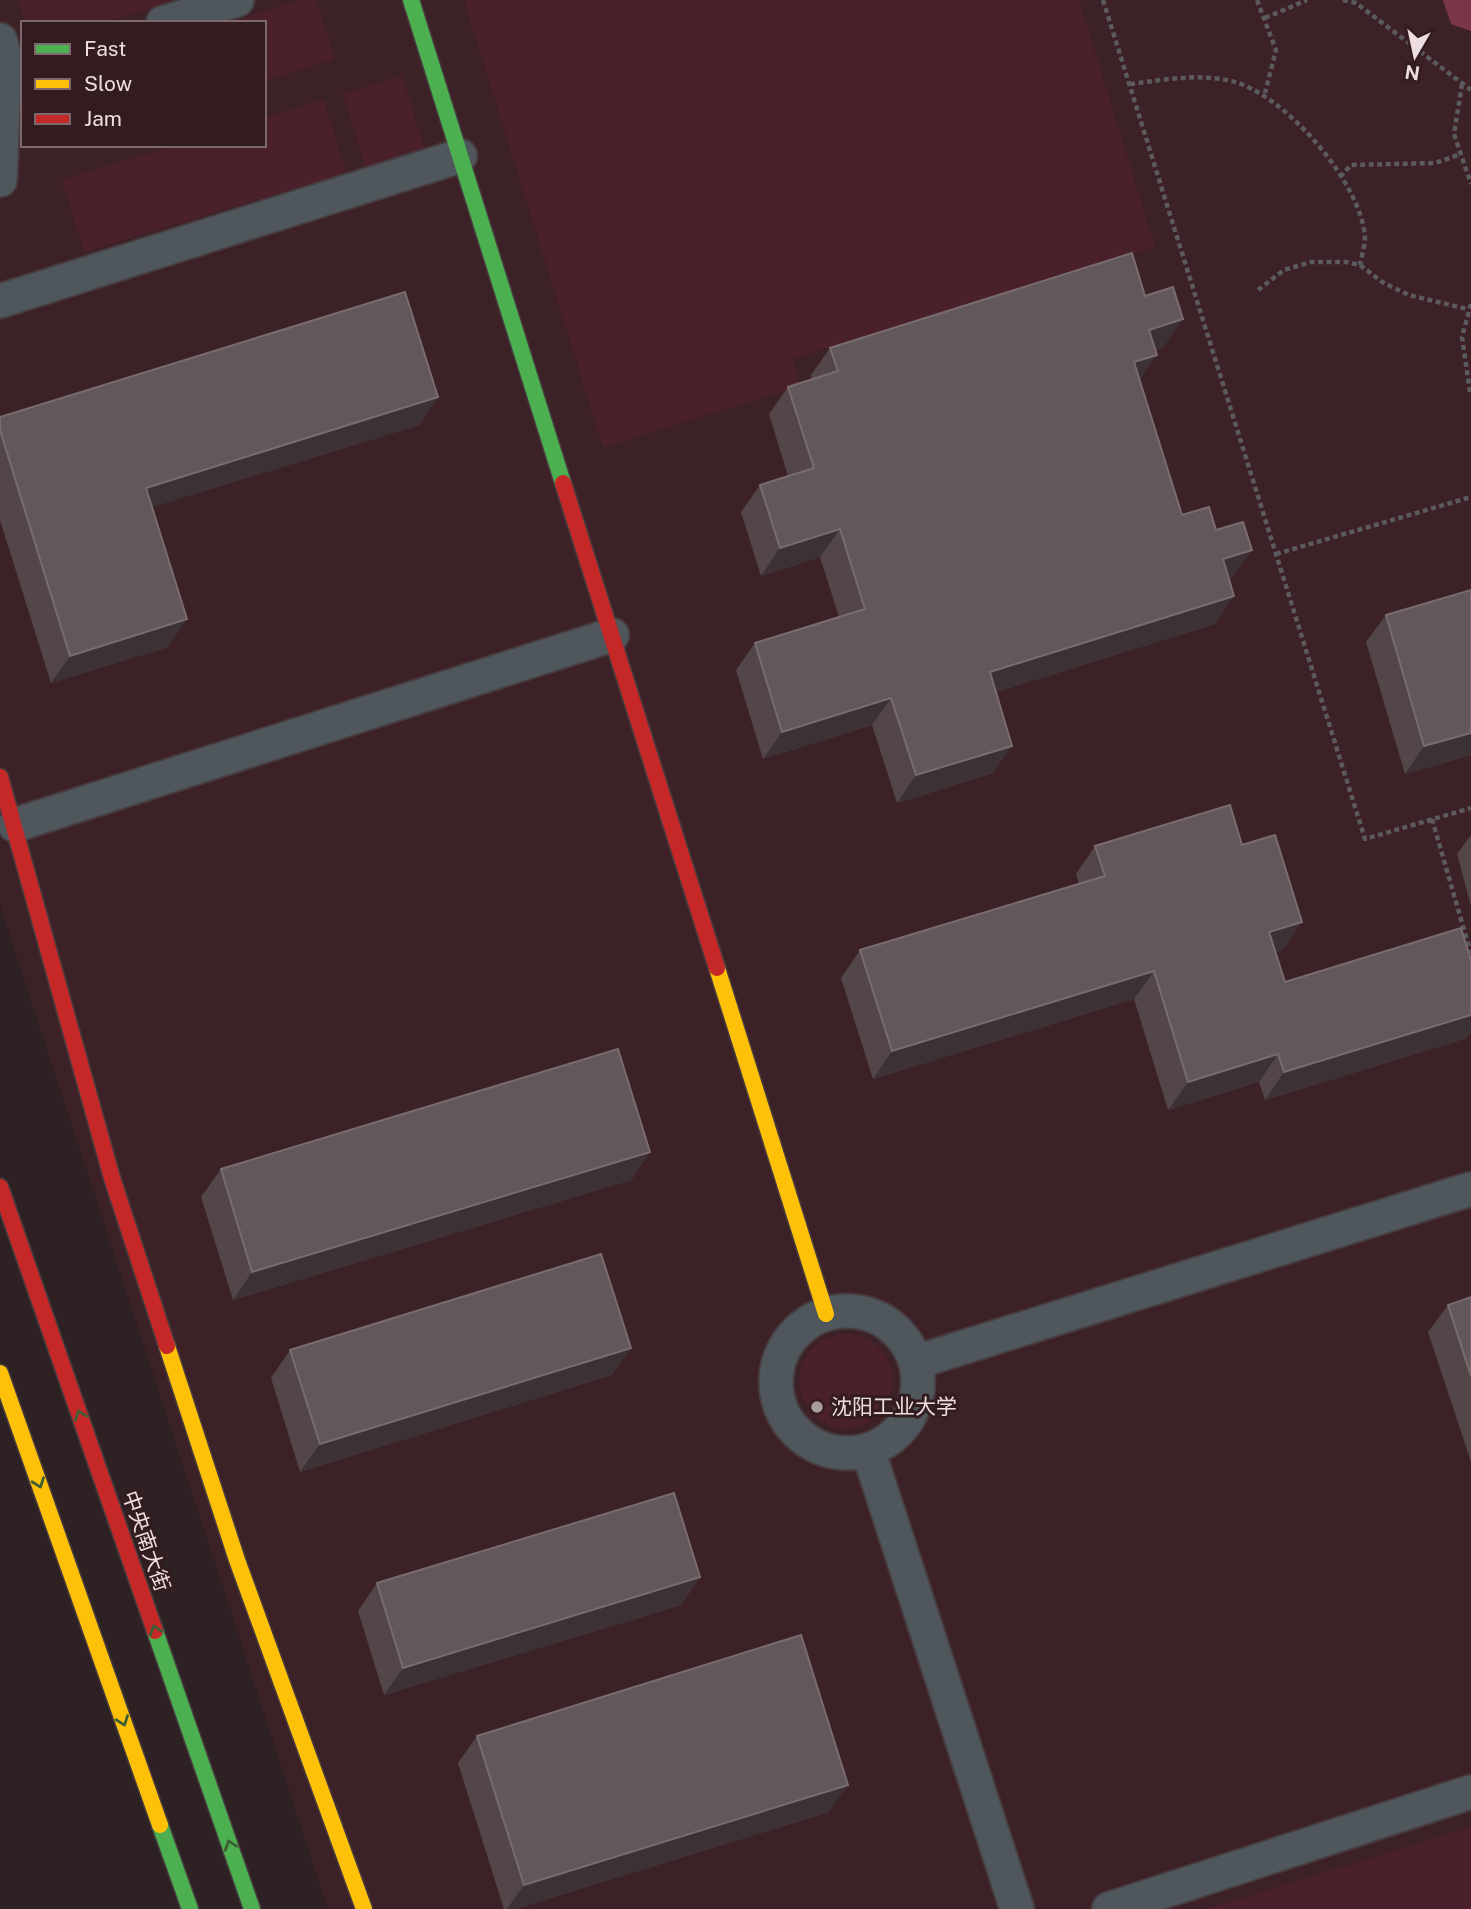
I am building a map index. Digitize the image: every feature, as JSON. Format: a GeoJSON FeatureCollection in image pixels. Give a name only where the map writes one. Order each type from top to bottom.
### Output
{"type":"FeatureCollection","features":[{"type":"Feature","properties":{"kind":"street"},"geometry":{"type":"LineString","coordinates":[[169,21],[237,0]]}},
{"type":"Feature","properties":{"kind":"street"},"geometry":{"type":"LineString","coordinates":[[411,0],[826,1314]]}},
{"type":"Feature","properties":{"kind":"street"},"geometry":{"type":"LineString","coordinates":[[0,180],[7,63]]}},
{"type":"Feature","properties":{"kind":"street"},"geometry":{"type":"LineString","coordinates":[[0,301],[460,156]]}},
{"type":"Feature","properties":{"kind":"street"},"geometry":{"type":"LineString","coordinates":[[15,825],[612,635]]}},
{"type":"Feature","properties":{"kind":"street"},"geometry":{"type":"LineString","coordinates":[[0,777],[117,1191],[237,1560],[364,1909]]}},
{"type":"Feature","properties":{"kind":"street","name":"中央南大街"},"geometry":{"type":"LineString","coordinates":[[0,1187],[252,1909]]}},
{"type":"Feature","properties":{"kind":"street"},"geometry":{"type":"LineString","coordinates":[[916,1362],[1471,1189]]}},
{"type":"Feature","properties":{"kind":"street"},"geometry":{"type":"LineString","coordinates":[[849,1311],[871,1315],[891,1325],[906,1342],[916,1362],[919,1387],[913,1411],[899,1432],[879,1446],[867,1450],[855,1453],[831,1452],[808,1442],[789,1425],[778,1403],[775,1381],[779,1359],[790,1339],[806,1324],[826,1314],[849,1311]]}},
{"type":"Feature","properties":{"kind":"street"},"geometry":{"type":"LineString","coordinates":[[0,1373],[190,1909]]}},
{"type":"Feature","properties":{"kind":"street"},"geometry":{"type":"LineString","coordinates":[[867,1450],[1017,1909]]}},
{"type":"Feature","properties":{"kind":"street"},"geometry":{"type":"LineString","coordinates":[[1109,1909],[1471,1792]]}},
{"type":"Feature","properties":{"kind":"path"},"geometry":{"type":"LineString","coordinates":[[1103,0],[1365,839],[1471,808]]}},
{"type":"Feature","properties":{"kind":"path"},"geometry":{"type":"LineString","coordinates":[[1257,0],[1276,50],[1265,93]]}},
{"type":"Feature","properties":{"kind":"path"},"geometry":{"type":"LineString","coordinates":[[1265,18],[1307,0]]}},
{"type":"Feature","properties":{"kind":"path"},"geometry":{"type":"LineString","coordinates":[[1343,0],[1356,4],[1471,90]]}},
{"type":"Feature","properties":{"kind":"path"},"geometry":{"type":"LineString","coordinates":[[1356,0],[1374,17]]}},
{"type":"Feature","properties":{"kind":"path"},"geometry":{"type":"LineString","coordinates":[[1129,84],[1198,75],[1233,81],[1265,93],[1300,124],[1340,177],[1356,208],[1365,238],[1360,265]]}},
{"type":"Feature","properties":{"kind":"path"},"geometry":{"type":"LineString","coordinates":[[1462,84],[1454,134],[1471,184]]}},
{"type":"Feature","properties":{"kind":"path"},"geometry":{"type":"LineString","coordinates":[[1340,177],[1352,166],[1435,163],[1461,154]]}},
{"type":"Feature","properties":{"kind":"path"},"geometry":{"type":"LineString","coordinates":[[1258,290],[1284,270],[1311,262],[1360,265],[1382,282],[1409,295],[1469,307],[1462,337],[1470,392]]}},
{"type":"Feature","properties":{"kind":"path"},"geometry":{"type":"LineString","coordinates":[[1276,554],[1471,497]]}},
{"type":"Feature","properties":{"kind":"path"},"geometry":{"type":"LineString","coordinates":[[1432,820],[1471,954]]}},
{"type":"Feature","properties":{"kind":"shaded area","name":"沈阳工业大学"},"geometry":{"type":"Polygon","coordinates":[[[0,0],[1471,0],[1471,1909],[328,1909],[0,905],[0,0]]]}},
{"type":"Feature","properties":{"kind":"shaded area"},"geometry":{"type":"Polygon","coordinates":[[[17,0],[177,0],[109,21],[25,21],[17,0]]]}},
{"type":"Feature","properties":{"kind":"shaded area"},"geometry":{"type":"Polygon","coordinates":[[[300,0],[316,0],[335,59],[266,80],[266,21],[234,21],[300,0]]]}},
{"type":"Feature","properties":{"kind":"shaded area"},"geometry":{"type":"Polygon","coordinates":[[[464,0],[1079,0],[1155,247],[793,359],[800,386],[603,447],[464,0]]]}},
{"type":"Feature","properties":{"kind":"shaded area"},"geometry":{"type":"Polygon","coordinates":[[[1443,0],[1471,0],[1471,31],[1451,24],[1443,0]]]}},
{"type":"Feature","properties":{"kind":"shaded area"},"geometry":{"type":"Polygon","coordinates":[[[402,76],[425,150],[366,169],[343,94],[402,76]]]}},
{"type":"Feature","properties":{"kind":"shaded area"},"geometry":{"type":"Polygon","coordinates":[[[324,100],[346,173],[84,252],[62,180],[169,147],[266,147],[266,117],[324,100]]]}},
{"type":"Feature","properties":{"kind":"shaded area"},"geometry":{"type":"Polygon","coordinates":[[[846,1334],[864,1338],[879,1348],[889,1363],[893,1381],[889,1399],[879,1414],[864,1424],[846,1428],[828,1424],[813,1414],[803,1399],[799,1381],[803,1363],[813,1348],[828,1338],[846,1334]]]}},
{"type":"Feature","properties":{"kind":"shaded area"},"geometry":{"type":"Polygon","coordinates":[[[1471,1827],[1471,1909],[1207,1909],[1471,1827]]]}},
{"type":"Feature","properties":{"kind":"building"},"geometry":{"type":"Polygon","coordinates":[[[1132,253],[1145,296],[1173,287],[1183,319],[1149,330],[1157,355],[1134,362],[1182,515],[1209,507],[1216,530],[1243,522],[1252,550],[1223,559],[1234,596],[990,672],[1012,746],[916,775],[891,698],[782,732],[755,643],[865,609],[840,529],[780,548],[760,485],[814,468],[788,387],[838,371],[830,348],[1132,253]]]}},
{"type":"Feature","properties":{"kind":"building"},"geometry":{"type":"Polygon","coordinates":[[[405,292],[438,397],[146,488],[187,619],[70,656],[0,430],[0,417],[405,292]]]}},
{"type":"Feature","properties":{"kind":"building"},"geometry":{"type":"Polygon","coordinates":[[[1471,590],[1471,733],[1424,746],[1386,615],[1471,590]]]}},
{"type":"Feature","properties":{"kind":"building"},"geometry":{"type":"Polygon","coordinates":[[[1230,805],[1242,845],[1275,835],[1302,922],[1269,932],[1285,982],[1461,928],[1471,960],[1471,1015],[1284,1072],[1278,1054],[1188,1082],[1154,971],[892,1051],[860,950],[1105,876],[1095,846],[1230,805]]]}},
{"type":"Feature","properties":{"kind":"building"},"geometry":{"type":"Polygon","coordinates":[[[618,1049],[650,1152],[252,1272],[221,1169],[618,1049]]]}},
{"type":"Feature","properties":{"kind":"building"},"geometry":{"type":"Polygon","coordinates":[[[601,1254],[631,1348],[320,1444],[290,1350],[601,1254]]]}},
{"type":"Feature","properties":{"kind":"building"},"geometry":{"type":"Polygon","coordinates":[[[1471,1297],[1471,1376],[1448,1305],[1471,1297]]]}},
{"type":"Feature","properties":{"kind":"building"},"geometry":{"type":"Polygon","coordinates":[[[674,1493],[700,1577],[403,1668],[377,1583],[674,1493]]]}},
{"type":"Feature","properties":{"kind":"building"},"geometry":{"type":"Polygon","coordinates":[[[801,1635],[848,1785],[524,1885],[477,1736],[801,1635]]]}},
{"type":"Feature","properties":{"kind":"traffic: fast"},"geometry":{"type":"LineString","coordinates":[[411,0],[563,483]]}},
{"type":"Feature","properties":{"kind":"traffic: fast"},"geometry":{"type":"LineString","coordinates":[[155,1631],[252,1909]]}},
{"type":"Feature","properties":{"kind":"traffic: fast"},"geometry":{"type":"LineString","coordinates":[[160,1825],[190,1909]]}},
{"type":"Feature","properties":{"kind":"traffic: slow"},"geometry":{"type":"LineString","coordinates":[[717,968],[826,1314]]}},
{"type":"Feature","properties":{"kind":"traffic: slow"},"geometry":{"type":"LineString","coordinates":[[167,1346],[237,1560],[364,1909]]}},
{"type":"Feature","properties":{"kind":"traffic: slow"},"geometry":{"type":"LineString","coordinates":[[0,1373],[160,1825]]}},
{"type":"Feature","properties":{"kind":"traffic: jam"},"geometry":{"type":"LineString","coordinates":[[563,483],[717,968]]}},
{"type":"Feature","properties":{"kind":"traffic: jam"},"geometry":{"type":"LineString","coordinates":[[0,777],[112,1178],[167,1346]]}},
{"type":"Feature","properties":{"kind":"traffic: jam"},"geometry":{"type":"LineString","coordinates":[[0,1187],[155,1631]]}},
{"type":"Feature","properties":{"kind":"place","name":"沈阳工业大学"},"geometry":{"type":"Point","coordinates":[817,1407]}}]}
